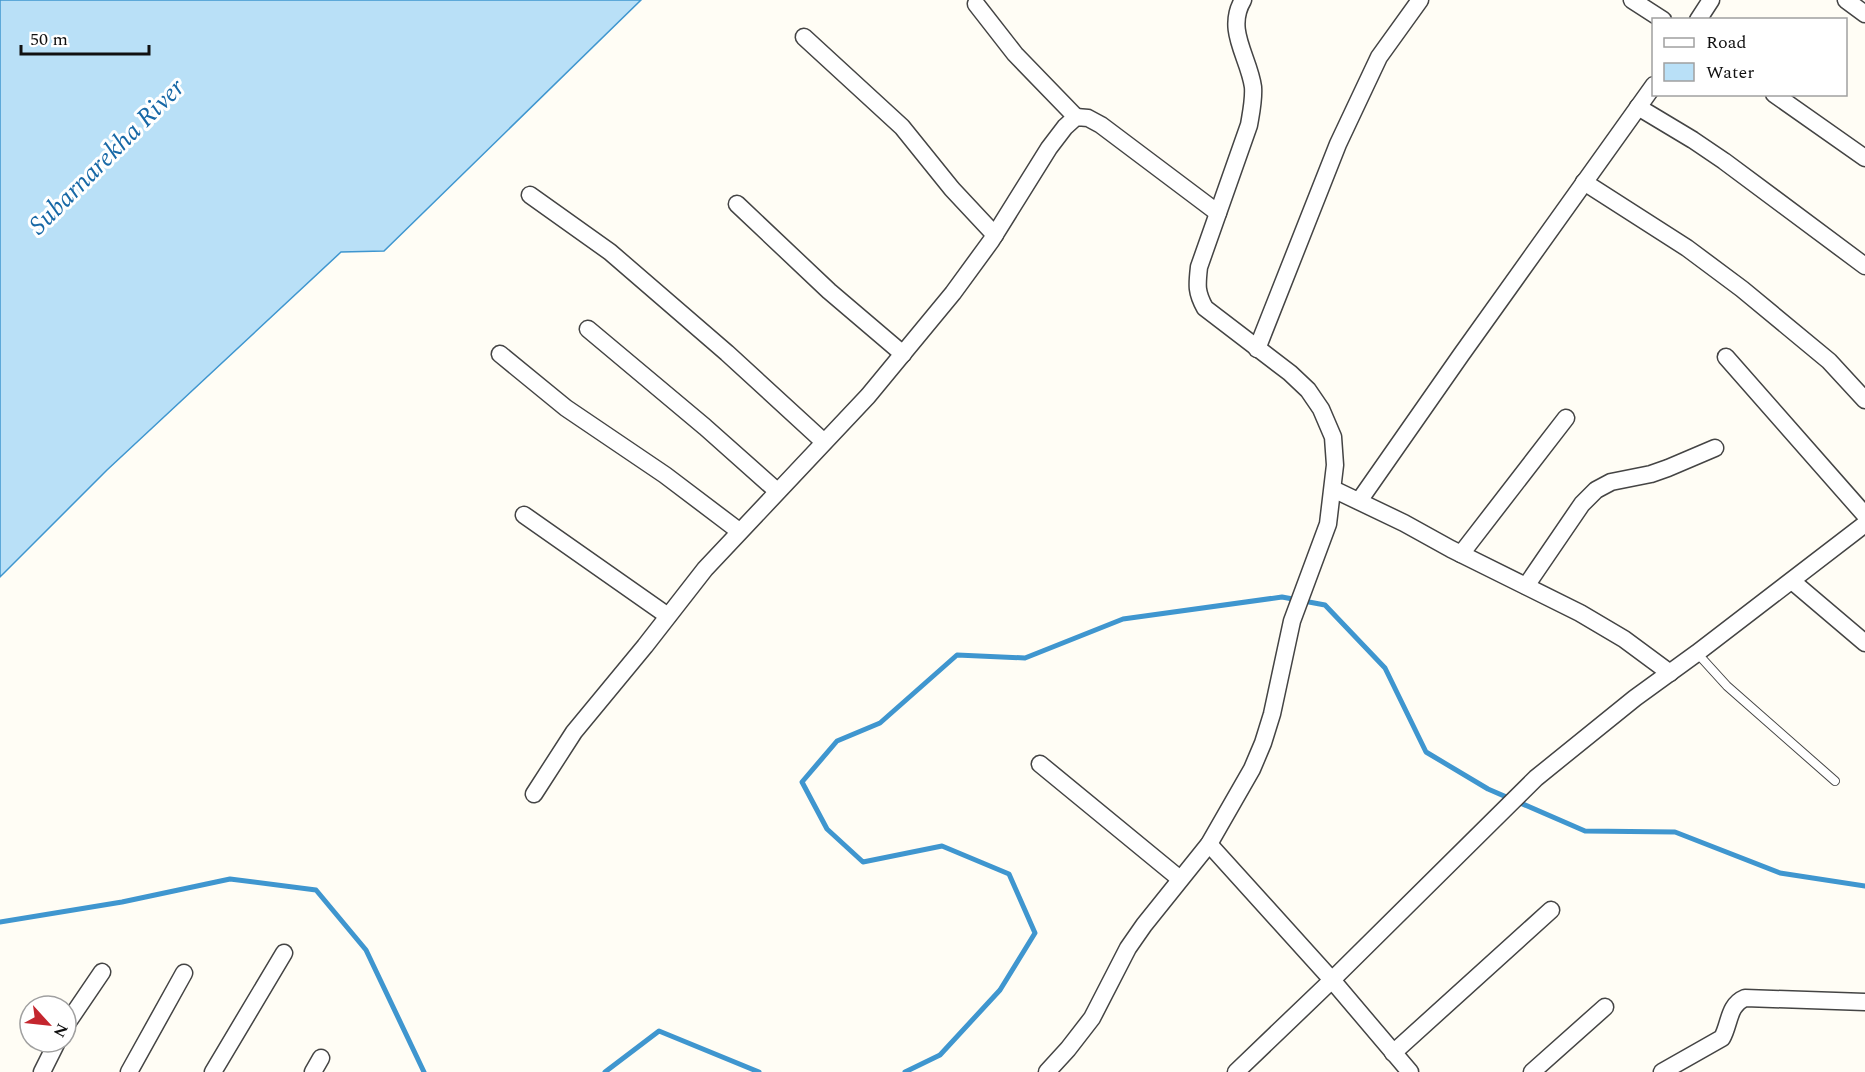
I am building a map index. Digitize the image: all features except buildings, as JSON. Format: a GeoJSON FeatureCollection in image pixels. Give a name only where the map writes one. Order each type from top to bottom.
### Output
{"type":"FeatureCollection","features":[{"type":"Feature","properties":{"kind":"street"},"geometry":{"type":"LineString","coordinates":[[1047,1072],[1092,1018],[1128,948],[1209,844],[1247,778],[1263,743],[1272,714],[1292,621],[1328,524],[1335,465],[1333,437],[1321,409],[1308,390],[1290,373],[1205,308],[1197,289],[1199,267],[1253,106],[1253,86],[1238,39],[1235,19],[1243,0]]}},
{"type":"Feature","properties":{"kind":"street"},"geometry":{"type":"LineString","coordinates":[[1257,349],[1338,144],[1379,57],[1420,0]]}},
{"type":"Feature","properties":{"kind":"street"},"geometry":{"type":"LineString","coordinates":[[1632,0],[1660,18]]}},
{"type":"Feature","properties":{"kind":"street"},"geometry":{"type":"LineString","coordinates":[[1699,18],[1711,0]]}},
{"type":"Feature","properties":{"kind":"street"},"geometry":{"type":"LineString","coordinates":[[1846,0],[1865,14]]}},
{"type":"Feature","properties":{"kind":"street"},"geometry":{"type":"LineString","coordinates":[[976,4],[1015,54],[1076,117],[1088,118],[1101,125],[1218,213]]}},
{"type":"Feature","properties":{"kind":"street"},"geometry":{"type":"LineString","coordinates":[[804,37],[902,127],[952,189],[995,235]]}},
{"type":"Feature","properties":{"kind":"street"},"geometry":{"type":"LineString","coordinates":[[1359,501],[1652,86]]}},
{"type":"Feature","properties":{"kind":"street"},"geometry":{"type":"LineString","coordinates":[[1777,96],[1865,158]]}},
{"type":"Feature","properties":{"kind":"street"},"geometry":{"type":"LineString","coordinates":[[1638,107],[1724,161],[1865,266]]}},
{"type":"Feature","properties":{"kind":"street"},"geometry":{"type":"LineString","coordinates":[[534,794],[574,732],[705,569],[868,396],[953,293],[995,235],[1049,148],[1076,117]]}},
{"type":"Feature","properties":{"kind":"street"},"geometry":{"type":"LineString","coordinates":[[1584,182],[1687,248],[1742,289],[1829,361],[1865,400]]}},
{"type":"Feature","properties":{"kind":"street"},"geometry":{"type":"LineString","coordinates":[[530,195],[610,252],[824,442]]}},
{"type":"Feature","properties":{"kind":"street"},"geometry":{"type":"LineString","coordinates":[[737,204],[830,291],[903,354]]}},
{"type":"Feature","properties":{"kind":"street"},"geometry":{"type":"LineString","coordinates":[[588,329],[777,491]]}},
{"type":"Feature","properties":{"kind":"street"},"geometry":{"type":"LineString","coordinates":[[500,354],[566,408],[740,531]]}},
{"type":"Feature","properties":{"kind":"street"},"geometry":{"type":"LineString","coordinates":[[1726,357],[1865,515]]}},
{"type":"Feature","properties":{"kind":"street"},"geometry":{"type":"LineString","coordinates":[[1461,554],[1566,418]]}},
{"type":"Feature","properties":{"kind":"street"},"geometry":{"type":"LineString","coordinates":[[1526,586],[1582,504],[1596,490],[1611,482],[1652,474],[1715,448]]}},
{"type":"Feature","properties":{"kind":"street"},"geometry":{"type":"LineString","coordinates":[[1333,489],[1404,523],[1605,627],[1670,673]]}},
{"type":"Feature","properties":{"kind":"street"},"geometry":{"type":"LineString","coordinates":[[524,515],[668,616]]}},
{"type":"Feature","properties":{"kind":"street"},"geometry":{"type":"LineString","coordinates":[[1236,1072],[1536,778],[1635,698],[1865,524]]}},
{"type":"Feature","properties":{"kind":"street"},"geometry":{"type":"LineString","coordinates":[[1792,581],[1865,643]]}},
{"type":"Feature","properties":{"kind":"street"},"geometry":{"type":"LineString","coordinates":[[1040,764],[1180,879]]}},
{"type":"Feature","properties":{"kind":"street"},"geometry":{"type":"LineString","coordinates":[[1209,844],[1332,980],[1410,1072]]}},
{"type":"Feature","properties":{"kind":"street"},"geometry":{"type":"LineString","coordinates":[[1394,1053],[1551,910]]}},
{"type":"Feature","properties":{"kind":"street"},"geometry":{"type":"LineString","coordinates":[[213,1072],[284,953]]}},
{"type":"Feature","properties":{"kind":"street"},"geometry":{"type":"LineString","coordinates":[[78,1007],[102,972]]}},
{"type":"Feature","properties":{"kind":"street"},"geometry":{"type":"LineString","coordinates":[[129,1072],[184,973]]}},
{"type":"Feature","properties":{"kind":"street"},"geometry":{"type":"LineString","coordinates":[[1662,1072],[1722,1038],[1732,1008],[1737,1001],[1745,998],[1865,1002]]}},
{"type":"Feature","properties":{"kind":"street"},"geometry":{"type":"LineString","coordinates":[[1532,1072],[1605,1007]]}},
{"type":"Feature","properties":{"kind":"street"},"geometry":{"type":"LineString","coordinates":[[42,1072],[51,1054]]}},
{"type":"Feature","properties":{"kind":"lane"},"geometry":{"type":"LineString","coordinates":[[1697,653],[1727,686],[1835,781]]}},
{"type":"Feature","properties":{"kind":"water","name":"Subarnarekha River"},"geometry":{"type":"Polygon","coordinates":[[[0,0],[641,0],[384,251],[341,252],[107,470],[0,577],[0,0]]]}},
{"type":"Feature","properties":{"kind":"waterway"},"geometry":{"type":"LineString","coordinates":[[905,1072],[940,1055],[1000,990],[1035,933],[1009,874],[942,846],[863,862],[827,829],[802,782],[837,741],[880,723],[957,655],[1025,658],[1123,619],[1282,597],[1325,605],[1385,668],[1426,752],[1488,789],[1585,831],[1675,832],[1780,873],[1865,886]]}},
{"type":"Feature","properties":{"kind":"waterway"},"geometry":{"type":"LineString","coordinates":[[0,922],[122,902],[230,879],[316,890],[366,950],[424,1072]]}},
{"type":"Feature","properties":{"kind":"waterway"},"geometry":{"type":"LineString","coordinates":[[605,1072],[659,1031],[759,1072]]}}]}
